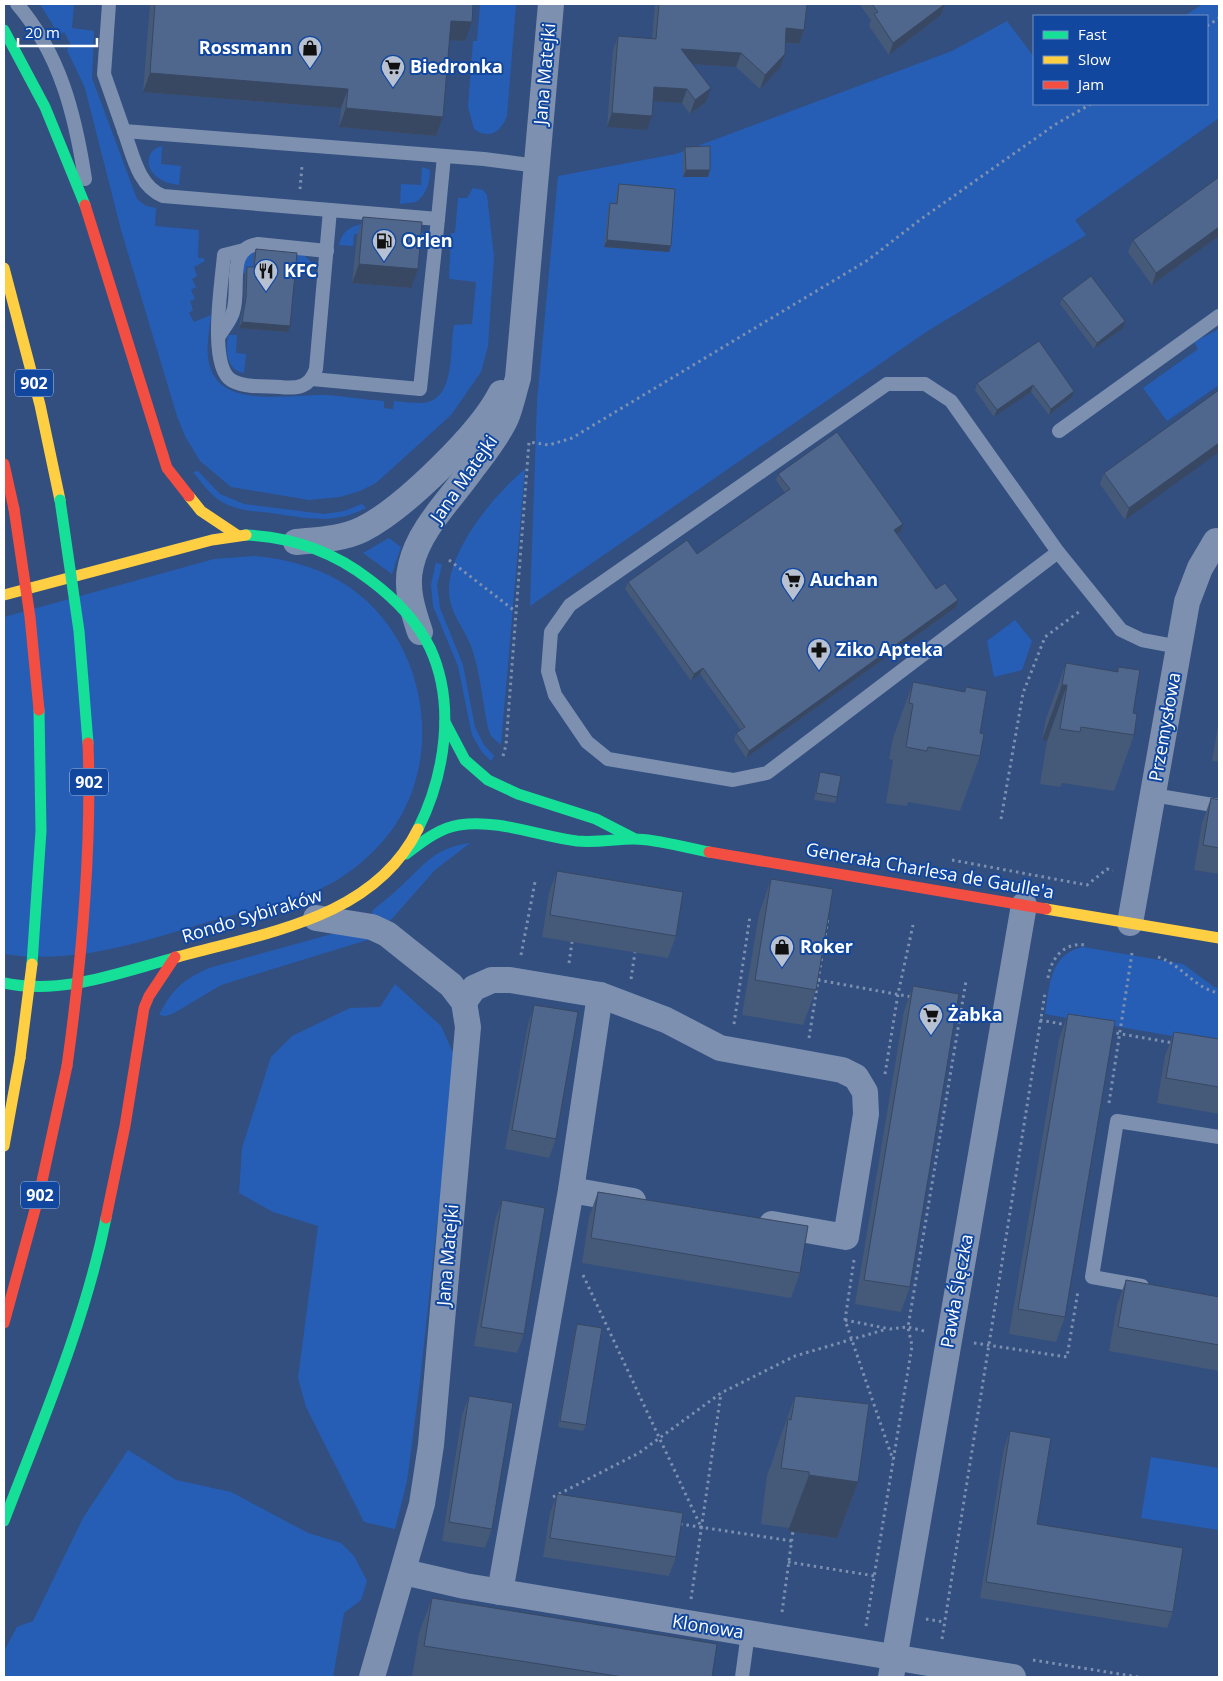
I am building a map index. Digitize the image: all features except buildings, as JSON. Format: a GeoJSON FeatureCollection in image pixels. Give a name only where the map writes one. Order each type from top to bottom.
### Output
{"type":"FeatureCollection","features":[{"type":"Feature","properties":{"kind":"main road"},"geometry":{"type":"LineString","coordinates":[[4,30],[45,107],[69,161],[91,219],[167,468],[201,511],[237,535]]}},
{"type":"Feature","properties":{"kind":"main road","name":"902"},"geometry":{"type":"LineString","coordinates":[[4,268],[40,405],[60,500],[79,626],[86,701],[89,789],[85,917],[67,1066],[51,1154],[25,1256],[4,1323]]}},
{"type":"Feature","properties":{"kind":"main road"},"geometry":{"type":"LineString","coordinates":[[4,464],[14,508],[32,626],[40,731],[42,796],[37,917],[20,1058],[4,1146]]}},
{"type":"Feature","properties":{"kind":"main road","name":"Rondo Sybiraków"},"geometry":{"type":"LineString","coordinates":[[4,595],[237,535],[296,542],[336,557],[358,571],[401,608],[420,633],[434,658],[442,694],[445,722],[441,761],[432,795],[419,827],[400,857],[367,890],[345,904],[316,918],[77,984],[48,988],[16,986],[4,983]]}},
{"type":"Feature","properties":{"kind":"main road","name":"Generała Charlesa de Gaulle'a"},"geometry":{"type":"LineString","coordinates":[[445,722],[454,744],[463,757],[475,770],[492,782],[559,808],[595,819],[635,839]]}},
{"type":"Feature","properties":{"kind":"main road","name":"Generała Charlesa de Gaulle'a"},"geometry":{"type":"LineString","coordinates":[[400,857],[429,837],[460,825],[481,825],[592,842],[635,839],[1219,938]]}},
{"type":"Feature","properties":{"kind":"main road"},"geometry":{"type":"LineString","coordinates":[[4,1521],[65,1360],[101,1243],[125,1126],[139,1025],[144,1008],[175,957]]}},
{"type":"Feature","properties":{"kind":"street","name":"Jana Matejki"},"geometry":{"type":"LineString","coordinates":[[420,633],[411,607],[410,565],[419,544],[432,523],[482,456],[506,418],[518,378],[551,4]]}},
{"type":"Feature","properties":{"kind":"street","name":"Jana Matejki"},"geometry":{"type":"LineString","coordinates":[[296,542],[338,537],[362,530],[385,515],[415,491],[470,436],[490,412],[518,352],[524,324]]}},
{"type":"Feature","properties":{"kind":"street","name":"Przemysłowa"},"geometry":{"type":"LineString","coordinates":[[1130,923],[1187,602],[1200,568],[1217,540]]}},
{"type":"Feature","properties":{"kind":"street","name":"Pawła Ślęczka"},"geometry":{"type":"LineString","coordinates":[[892,1668],[1024,905]]}},
{"type":"Feature","properties":{"kind":"street"},"geometry":{"type":"LineString","coordinates":[[316,918],[372,927],[387,934],[451,985],[464,1002],[474,988],[492,980],[510,980],[600,995],[666,1020],[720,1048],[842,1070],[856,1077],[865,1092],[866,1114],[846,1236],[748,1220]]}},
{"type":"Feature","properties":{"kind":"street"},"geometry":{"type":"LineString","coordinates":[[500,1592],[570,1190],[600,995]]}},
{"type":"Feature","properties":{"kind":"street","name":"Jana Matejki"},"geometry":{"type":"LineString","coordinates":[[372,1677],[404,1572],[422,1504],[431,1445],[468,1034],[464,1002]]}},
{"type":"Feature","properties":{"kind":"street"},"geometry":{"type":"LineString","coordinates":[[570,1190],[659,1205]]}},
{"type":"Feature","properties":{"kind":"street","name":"Klonowa"},"geometry":{"type":"LineString","coordinates":[[404,1572],[439,1582],[748,1633],[892,1668],[938,1665],[1021,1668]]}},
{"type":"Feature","properties":{"kind":"lane"},"geometry":{"type":"LineString","coordinates":[[17,4],[32,21],[65,84],[79,141],[91,219]]}},
{"type":"Feature","properties":{"kind":"lane"},"geometry":{"type":"LineString","coordinates":[[109,4],[104,74],[144,184],[151,191],[163,196],[438,219]]}},
{"type":"Feature","properties":{"kind":"lane"},"geometry":{"type":"LineString","coordinates":[[124,131],[444,156],[537,166]]}},
{"type":"Feature","properties":{"kind":"lane"},"geometry":{"type":"LineString","coordinates":[[326,251],[258,244],[250,245],[244,250],[224,255],[218,338],[219,363],[223,372],[230,379],[244,384],[294,388],[312,379],[420,389],[434,277],[444,156]]}},
{"type":"Feature","properties":{"kind":"lane"},"geometry":{"type":"LineString","coordinates":[[312,379],[316,369],[330,210]]}},
{"type":"Feature","properties":{"kind":"lane"},"geometry":{"type":"LineString","coordinates":[[1059,431],[1219,316]]}},
{"type":"Feature","properties":{"kind":"lane"},"geometry":{"type":"LineString","coordinates":[[1058,552],[767,773],[733,780],[608,759],[587,742],[555,695],[548,671],[551,632],[570,605],[886,384],[925,384],[951,401],[1058,552],[1121,630],[1142,640],[1179,647]]}},
{"type":"Feature","properties":{"kind":"lane"},"geometry":{"type":"LineString","coordinates":[[1153,795],[1219,806]]}},
{"type":"Feature","properties":{"kind":"lane"},"geometry":{"type":"LineString","coordinates":[[1161,1289],[1092,1277],[1117,1121],[1219,1138]]}},
{"type":"Feature","properties":{"kind":"lane"},"geometry":{"type":"LineString","coordinates":[[742,1677],[748,1633]]}},
{"type":"Feature","properties":{"kind":"path"},"geometry":{"type":"LineString","coordinates":[[1208,25],[1219,18]]}},
{"type":"Feature","properties":{"kind":"path"},"geometry":{"type":"LineString","coordinates":[[503,756],[529,442],[549,445],[572,438],[868,260],[921,219],[1048,129],[1089,105]]}},
{"type":"Feature","properties":{"kind":"path"},"geometry":{"type":"LineString","coordinates":[[449,560],[516,612]]}},
{"type":"Feature","properties":{"kind":"path"},"geometry":{"type":"LineString","coordinates":[[1001,819],[1023,693],[1045,637],[1096,600]]}},
{"type":"Feature","properties":{"kind":"path"},"geometry":{"type":"LineString","coordinates":[[952,860],[1087,885],[1107,870],[1139,875]]}},
{"type":"Feature","properties":{"kind":"path"},"geometry":{"type":"LineString","coordinates":[[521,959],[535,882]]}},
{"type":"Feature","properties":{"kind":"path"},"geometry":{"type":"LineString","coordinates":[[734,1029],[750,916]]}},
{"type":"Feature","properties":{"kind":"path"},"geometry":{"type":"LineString","coordinates":[[808,1042],[828,918]]}},
{"type":"Feature","properties":{"kind":"path"},"geometry":{"type":"LineString","coordinates":[[568,969],[572,942]]}},
{"type":"Feature","properties":{"kind":"path"},"geometry":{"type":"LineString","coordinates":[[1048,978],[1053,960],[1061,951],[1071,945],[1090,946]]}},
{"type":"Feature","properties":{"kind":"path"},"geometry":{"type":"LineString","coordinates":[[1124,951],[1140,954]]}},
{"type":"Feature","properties":{"kind":"path"},"geometry":{"type":"LineString","coordinates":[[631,980],[635,952]]}},
{"type":"Feature","properties":{"kind":"path"},"geometry":{"type":"LineString","coordinates":[[1108,1110],[1132,953]]}},
{"type":"Feature","properties":{"kind":"path"},"geometry":{"type":"LineString","coordinates":[[1154,956],[1168,962],[1205,989],[1219,993]]}},
{"type":"Feature","properties":{"kind":"path"},"geometry":{"type":"LineString","coordinates":[[818,980],[916,998]]}},
{"type":"Feature","properties":{"kind":"path"},"geometry":{"type":"LineString","coordinates":[[860,1628],[866,1626],[875,1576],[912,1346],[908,1327],[966,981]]}},
{"type":"Feature","properties":{"kind":"path"},"geometry":{"type":"LineString","coordinates":[[938,1665],[1045,993]]}},
{"type":"Feature","properties":{"kind":"path"},"geometry":{"type":"LineString","coordinates":[[953,1004],[962,1006]]}},
{"type":"Feature","properties":{"kind":"path"},"geometry":{"type":"LineString","coordinates":[[1040,1020],[1076,1026]]}},
{"type":"Feature","properties":{"kind":"path"},"geometry":{"type":"LineString","coordinates":[[1103,1031],[1179,1044]]}},
{"type":"Feature","properties":{"kind":"path"},"geometry":{"type":"LineString","coordinates":[[581,1271],[702,1528]]}},
{"type":"Feature","properties":{"kind":"path"},"geometry":{"type":"LineString","coordinates":[[553,1497],[639,1453],[721,1393],[794,1356],[851,1338],[908,1327],[989,1346],[1067,1357],[1080,1281]]}},
{"type":"Feature","properties":{"kind":"path"},"geometry":{"type":"LineString","coordinates":[[845,1320],[890,1329]]}},
{"type":"Feature","properties":{"kind":"path"},"geometry":{"type":"LineString","coordinates":[[695,1603],[690,1602],[721,1393]]}},
{"type":"Feature","properties":{"kind":"path"},"geometry":{"type":"LineString","coordinates":[[544,1495],[562,1498]]}},
{"type":"Feature","properties":{"kind":"path"},"geometry":{"type":"LineString","coordinates":[[681,1516],[680,1525],[792,1541]]}},
{"type":"Feature","properties":{"kind":"path"},"geometry":{"type":"LineString","coordinates":[[781,1617],[793,1531]]}},
{"type":"Feature","properties":{"kind":"path"},"geometry":{"type":"LineString","coordinates":[[788,1562],[875,1576]]}},
{"type":"Feature","properties":{"kind":"path"},"geometry":{"type":"LineString","coordinates":[[1021,1668],[1138,1677]]}},
{"type":"Feature","properties":{"kind":"shaded area"},"geometry":{"type":"Polygon","coordinates":[[[40,4],[74,4],[72,28],[94,31],[92,78],[137,199],[146,206],[156,208],[155,226],[199,230],[198,258],[203,258],[205,261],[194,267],[197,276],[192,279],[196,287],[191,290],[195,299],[190,301],[193,310],[189,313],[194,322],[211,315],[208,354],[211,369],[214,376],[223,386],[235,392],[266,397],[340,396],[384,401],[384,408],[393,409],[394,401],[421,403],[433,400],[441,394],[449,372],[454,325],[472,324],[476,282],[450,279],[449,277],[451,233],[455,233],[458,198],[467,198],[473,188],[483,190],[487,195],[494,257],[488,346],[481,372],[451,415],[376,483],[360,491],[340,497],[309,500],[231,487],[200,461],[185,436],[177,416],[121,230],[85,88],[67,50],[71,45],[64,32],[59,35],[40,4]]]}},
{"type":"Feature","properties":{"kind":"shaded area"},"geometry":{"type":"Polygon","coordinates":[[[480,4],[516,4],[507,116],[498,130],[489,134],[474,129],[468,107],[473,41],[477,41],[480,4]]]}},
{"type":"Feature","properties":{"kind":"shaded area"},"geometry":{"type":"Polygon","coordinates":[[[1203,4],[1219,4],[1219,118],[1075,220],[1086,235],[926,332],[530,606],[537,401],[558,176],[676,154],[952,51],[1007,21],[1033,56],[1033,105],[1208,105],[1208,15],[1186,15],[1203,4]]]}},
{"type":"Feature","properties":{"kind":"shaded area"},"geometry":{"type":"Polygon","coordinates":[[[162,146],[161,164],[181,166],[179,185],[162,180],[151,170],[149,157],[154,150],[162,146]]]}},
{"type":"Feature","properties":{"kind":"shaded area"},"geometry":{"type":"Polygon","coordinates":[[[422,167],[430,170],[425,192],[416,202],[400,204],[401,184],[421,185],[422,167]]]}},
{"type":"Feature","properties":{"kind":"shaded area"},"geometry":{"type":"Polygon","coordinates":[[[362,224],[418,228],[426,236],[426,240],[354,234],[353,246],[339,245],[347,231],[354,226],[362,224]]]}},
{"type":"Feature","properties":{"kind":"shaded area"},"geometry":{"type":"Polygon","coordinates":[[[248,252],[303,254],[311,262],[313,274],[293,272],[254,256],[252,274],[241,273],[248,252]]]}},
{"type":"Feature","properties":{"kind":"shaded area"},"geometry":{"type":"Polygon","coordinates":[[[1219,329],[1219,385],[1167,421],[1143,388],[1198,349],[1194,342],[1219,329]]]}},
{"type":"Feature","properties":{"kind":"shaded area"},"geometry":{"type":"Polygon","coordinates":[[[228,335],[237,335],[236,353],[246,354],[244,373],[233,368],[230,363],[227,352],[228,335]]]}},
{"type":"Feature","properties":{"kind":"shaded area"},"geometry":{"type":"Polygon","coordinates":[[[525,469],[501,745],[491,736],[488,728],[474,656],[450,600],[450,577],[464,542],[475,525],[500,493],[525,469]]]}},
{"type":"Feature","properties":{"kind":"shaded area"},"geometry":{"type":"Polygon","coordinates":[[[198,471],[220,494],[244,504],[324,514],[344,511],[362,504],[366,508],[342,517],[319,519],[244,510],[225,504],[215,497],[193,472],[198,471]]]}},
{"type":"Feature","properties":{"kind":"shaded area"},"geometry":{"type":"Polygon","coordinates":[[[389,538],[401,547],[392,574],[363,553],[389,538]]]}},
{"type":"Feature","properties":{"kind":"shaded area"},"geometry":{"type":"Polygon","coordinates":[[[255,556],[293,562],[341,582],[352,589],[378,613],[399,642],[413,674],[421,709],[422,744],[416,779],[403,812],[383,841],[364,860],[336,881],[305,895],[145,940],[90,953],[33,957],[4,954],[4,617],[214,559],[255,556]]]}},
{"type":"Feature","properties":{"kind":"shaded area"},"geometry":{"type":"Polygon","coordinates":[[[436,562],[442,565],[437,585],[440,608],[463,665],[475,727],[484,745],[494,756],[491,761],[482,752],[472,735],[458,666],[433,606],[431,585],[436,562]]]}},
{"type":"Feature","properties":{"kind":"shaded area"},"geometry":{"type":"Polygon","coordinates":[[[1015,620],[1032,641],[1022,670],[994,677],[987,641],[1015,620]]]}},
{"type":"Feature","properties":{"kind":"shaded area"},"geometry":{"type":"Polygon","coordinates":[[[470,843],[435,870],[389,922],[372,914],[373,910],[437,854],[446,849],[470,843]]]}},
{"type":"Feature","properties":{"kind":"shaded area"},"geometry":{"type":"Polygon","coordinates":[[[339,932],[374,938],[221,985],[174,1013],[166,1016],[159,1015],[173,992],[192,977],[209,968],[339,932]]]}},
{"type":"Feature","properties":{"kind":"shaded area"},"geometry":{"type":"Polygon","coordinates":[[[1083,947],[1183,964],[1214,987],[1219,988],[1219,1044],[1045,1014],[1050,982],[1057,964],[1063,956],[1083,947]]]}},
{"type":"Feature","properties":{"kind":"shaded area"},"geometry":{"type":"Polygon","coordinates":[[[395,984],[441,1026],[455,1057],[420,1381],[407,1481],[395,1529],[364,1522],[306,1407],[298,1378],[318,1226],[273,1212],[239,1193],[242,1148],[271,1057],[292,1036],[350,1008],[380,1007],[395,984]]]}},
{"type":"Feature","properties":{"kind":"shaded area"},"geometry":{"type":"Polygon","coordinates":[[[128,1450],[176,1480],[231,1492],[308,1533],[341,1543],[354,1556],[367,1581],[361,1600],[344,1613],[333,1677],[4,1677],[4,1651],[17,1627],[33,1621],[83,1518],[128,1450]]]}},
{"type":"Feature","properties":{"kind":"shaded area"},"geometry":{"type":"Polygon","coordinates":[[[1151,1457],[1219,1468],[1219,1530],[1141,1518],[1151,1457]]]}},
{"type":"Feature","properties":{"kind":"traffic: fast"},"geometry":{"type":"LineString","coordinates":[[4,30],[45,107],[85,205]]}},
{"type":"Feature","properties":{"kind":"traffic: fast"},"geometry":{"type":"LineString","coordinates":[[60,500],[79,631],[88,743]]}},
{"type":"Feature","properties":{"kind":"traffic: fast"},"geometry":{"type":"LineString","coordinates":[[246,535],[263,536],[296,543],[342,561],[388,594],[412,619],[425,638],[438,670],[443,692],[445,716],[441,763],[435,786],[418,829]]}},
{"type":"Feature","properties":{"kind":"traffic: fast"},"geometry":{"type":"LineString","coordinates":[[32,964],[41,831],[39,710]]}},
{"type":"Feature","properties":{"kind":"traffic: fast"},"geometry":{"type":"LineString","coordinates":[[445,722],[465,760],[488,780],[518,794],[596,819],[633,838]]}},
{"type":"Feature","properties":{"kind":"traffic: fast"},"geometry":{"type":"LineString","coordinates":[[406,854],[431,836],[445,829],[459,825],[474,824],[504,826],[577,841],[643,839],[709,852]]}},
{"type":"Feature","properties":{"kind":"traffic: fast"},"geometry":{"type":"LineString","coordinates":[[4,983],[48,986],[90,981],[174,958]]}},
{"type":"Feature","properties":{"kind":"traffic: fast"},"geometry":{"type":"LineString","coordinates":[[4,1521],[75,1333],[87,1295],[106,1218]]}},
{"type":"Feature","properties":{"kind":"traffic: slow"},"geometry":{"type":"LineString","coordinates":[[4,268],[40,405],[60,500]]}},
{"type":"Feature","properties":{"kind":"traffic: slow"},"geometry":{"type":"LineString","coordinates":[[189,496],[201,511],[237,535]]}},
{"type":"Feature","properties":{"kind":"traffic: slow"},"geometry":{"type":"LineString","coordinates":[[4,595],[212,540],[246,535]]}},
{"type":"Feature","properties":{"kind":"traffic: slow"},"geometry":{"type":"LineString","coordinates":[[174,958],[278,930],[312,918],[344,903],[373,884],[398,860],[418,829]]}},
{"type":"Feature","properties":{"kind":"traffic: slow"},"geometry":{"type":"LineString","coordinates":[[1046,909],[1219,938]]}},
{"type":"Feature","properties":{"kind":"traffic: slow"},"geometry":{"type":"LineString","coordinates":[[20,1058],[32,964]]}},
{"type":"Feature","properties":{"kind":"traffic: slow"},"geometry":{"type":"LineString","coordinates":[[4,1146],[20,1058]]}},
{"type":"Feature","properties":{"kind":"traffic: jam"},"geometry":{"type":"LineString","coordinates":[[85,205],[167,468],[189,496]]}},
{"type":"Feature","properties":{"kind":"traffic: jam"},"geometry":{"type":"LineString","coordinates":[[4,464],[14,509]]}},
{"type":"Feature","properties":{"kind":"traffic: jam"},"geometry":{"type":"LineString","coordinates":[[14,509],[30,617],[39,710]]}},
{"type":"Feature","properties":{"kind":"traffic: jam"},"geometry":{"type":"LineString","coordinates":[[67,1066],[85,905],[89,824],[88,743]]}},
{"type":"Feature","properties":{"kind":"traffic: jam"},"geometry":{"type":"LineString","coordinates":[[709,852],[1046,909]]}},
{"type":"Feature","properties":{"kind":"traffic: jam"},"geometry":{"type":"LineString","coordinates":[[106,1218],[125,1126],[144,1008],[149,996],[175,957]]}},
{"type":"Feature","properties":{"kind":"traffic: jam"},"geometry":{"type":"LineString","coordinates":[[4,1323],[39,1195],[67,1066]]}},
{"type":"Feature","properties":{"kind":"place","name":"Rossmann"},"geometry":{"type":"Point","coordinates":[310,69]}},
{"type":"Feature","properties":{"kind":"place","name":"Biedronka"},"geometry":{"type":"Point","coordinates":[393,88]}},
{"type":"Feature","properties":{"kind":"place","name":"Orlen"},"geometry":{"type":"Point","coordinates":[384,262]}},
{"type":"Feature","properties":{"kind":"place","name":"KFC"},"geometry":{"type":"Point","coordinates":[266,292]}},
{"type":"Feature","properties":{"kind":"place","name":"Auchan"},"geometry":{"type":"Point","coordinates":[793,601]}},
{"type":"Feature","properties":{"kind":"place","name":"Ziko Apteka"},"geometry":{"type":"Point","coordinates":[819,671]}},
{"type":"Feature","properties":{"kind":"place","name":"Roker"},"geometry":{"type":"Point","coordinates":[782,968]}},
{"type":"Feature","properties":{"kind":"place","name":"Żabka"},"geometry":{"type":"Point","coordinates":[931,1036]}}]}
